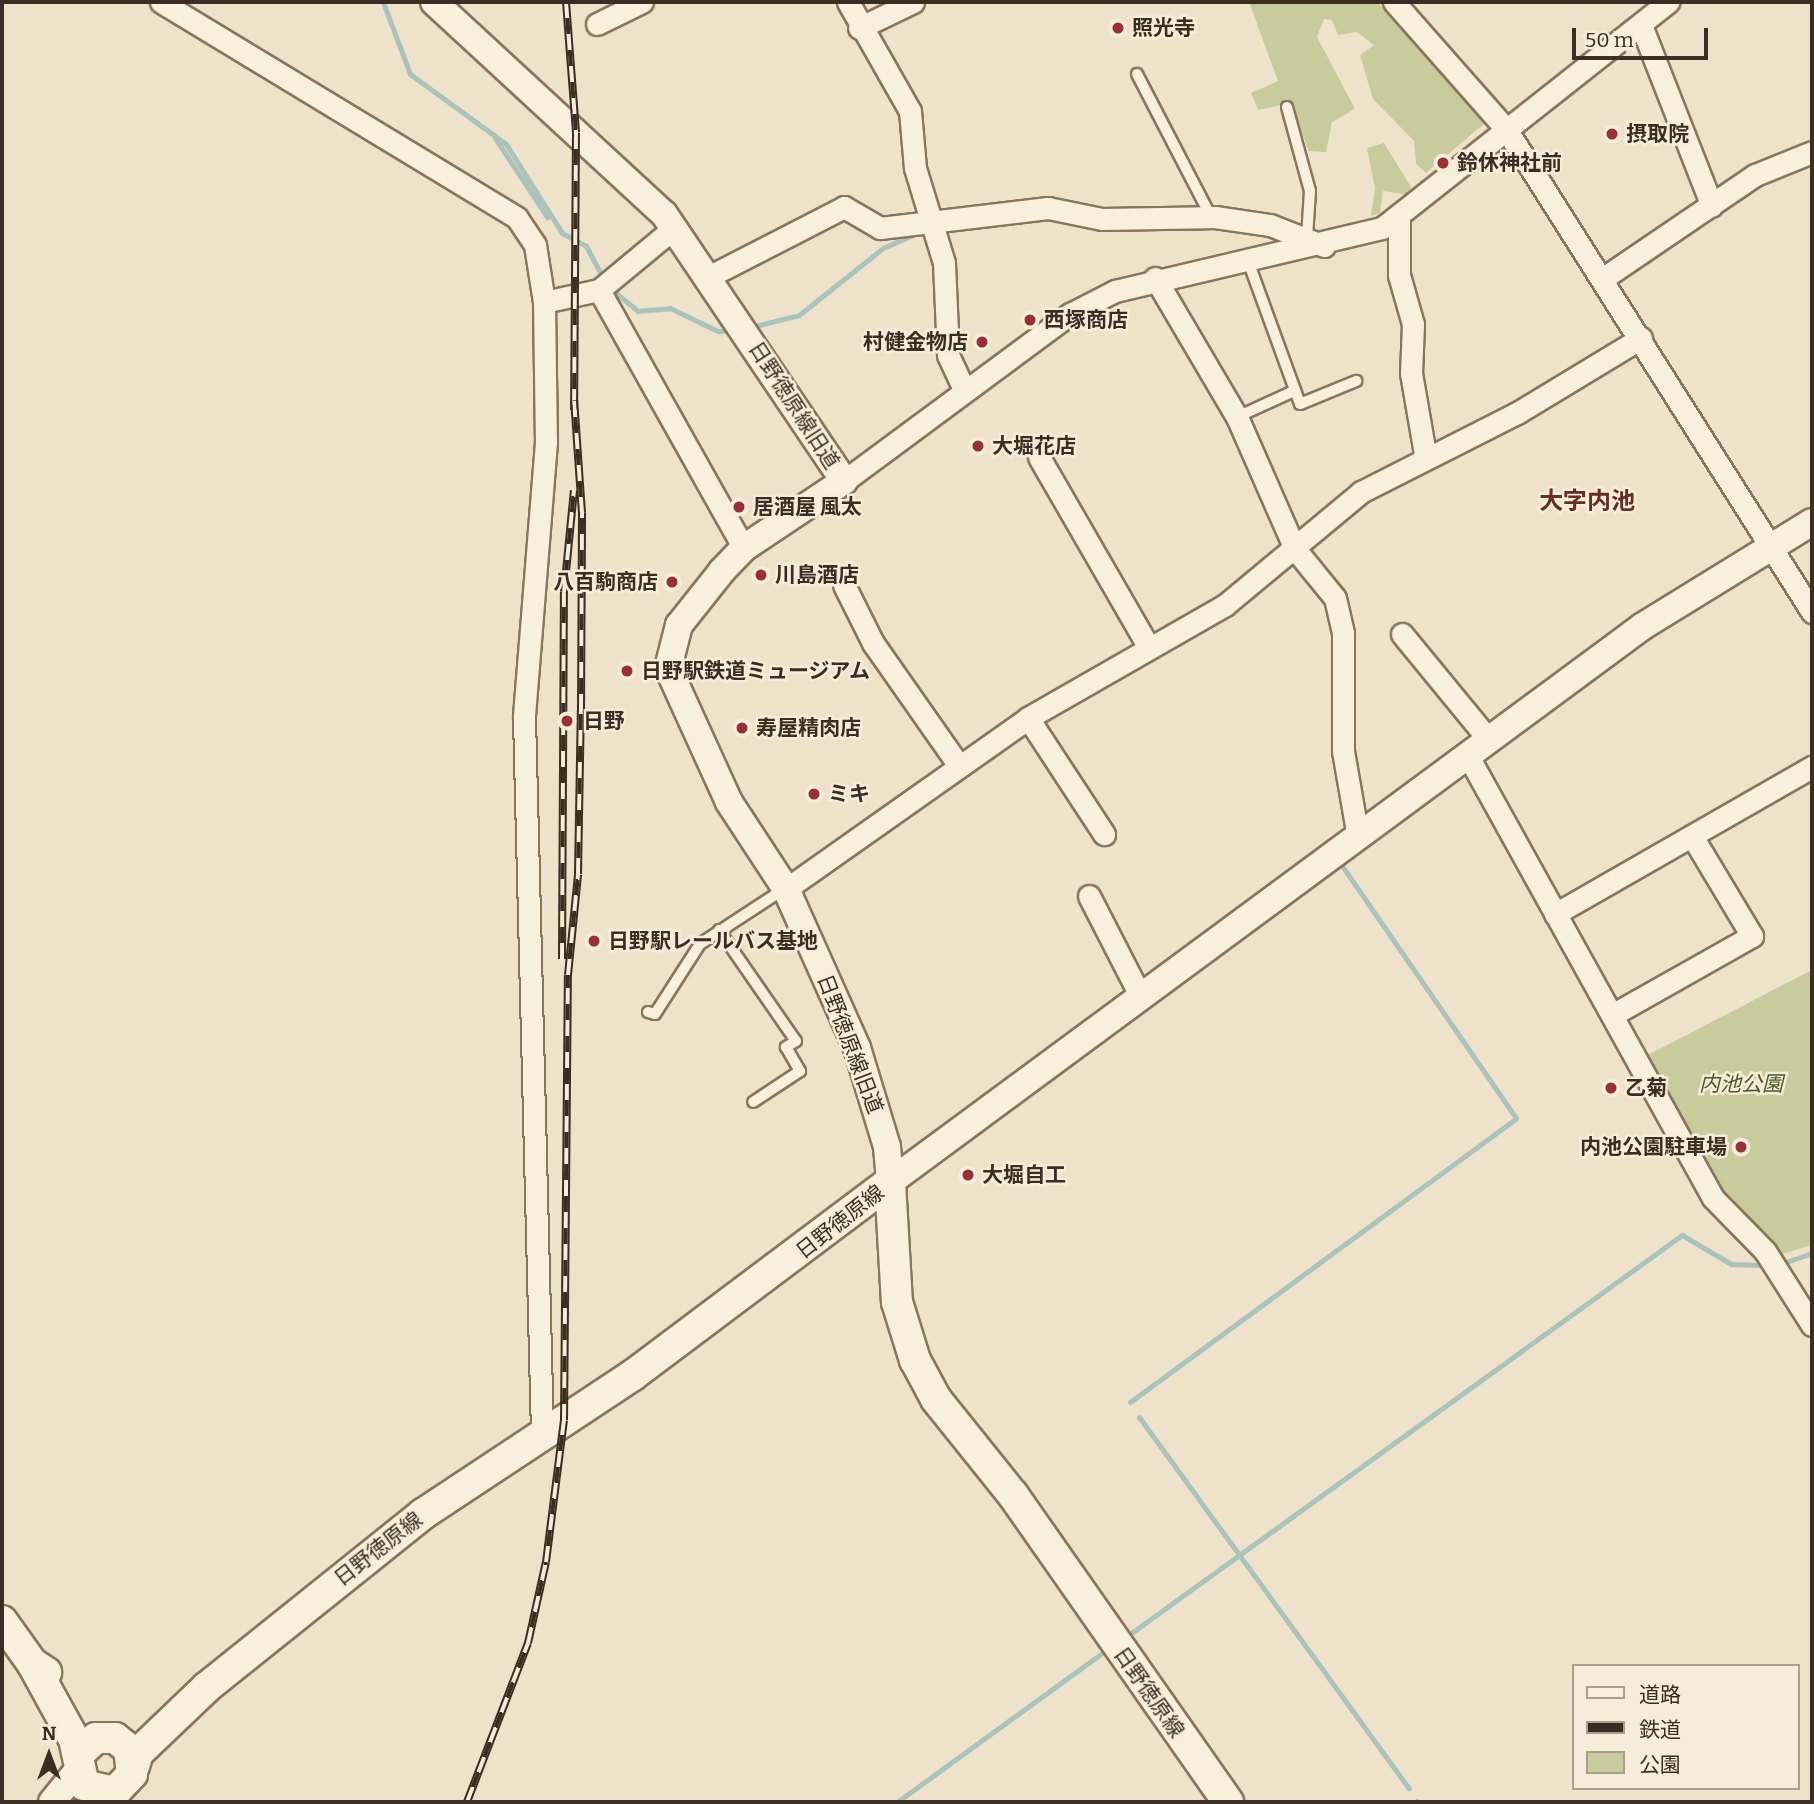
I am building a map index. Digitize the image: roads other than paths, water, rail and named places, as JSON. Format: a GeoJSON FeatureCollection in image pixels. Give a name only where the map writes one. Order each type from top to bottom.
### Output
{"type":"FeatureCollection","features":[{"type":"Feature","properties":{"kind":"main road","name":"日野徳原線"},"geometry":{"type":"LineString","coordinates":[[2,1620],[32,1663],[78,1763],[87,1798],[123,1787],[138,1753],[207,1687],[423,1514],[770,1278],[890,1182]]}},
{"type":"Feature","properties":{"kind":"main road","name":"日野徳原線"},"geometry":{"type":"LineString","coordinates":[[890,1182],[897,1302],[915,1360],[936,1399],[1013,1495],[1228,1802]]}},
{"type":"Feature","properties":{"kind":"main road","name":"日野徳原線"},"geometry":{"type":"LineString","coordinates":[[32,1663],[110,1738],[129,1749],[134,1766]]}},
{"type":"Feature","properties":{"kind":"main road","name":"日野徳原線"},"geometry":{"type":"LineString","coordinates":[[78,1763],[88,1742],[110,1738],[207,1687]]}},
{"type":"Feature","properties":{"kind":"street"},"geometry":{"type":"LineString","coordinates":[[161,2],[517,218],[535,245],[544,302],[546,442],[524,717],[542,1434]]}},
{"type":"Feature","properties":{"kind":"street","name":"日野徳原線旧道"},"geometry":{"type":"LineString","coordinates":[[434,2],[674,228],[710,276],[844,481],[744,548],[690,608],[669,648],[668,668],[729,802],[786,889],[857,1048],[887,1147],[890,1182]]}},
{"type":"Feature","properties":{"kind":"street"},"geometry":{"type":"LineString","coordinates":[[597,24],[642,2]]}},
{"type":"Feature","properties":{"kind":"street"},"geometry":{"type":"LineString","coordinates":[[848,2],[859,28],[909,111],[915,167],[933,223],[947,283],[948,355],[965,391]]}},
{"type":"Feature","properties":{"kind":"street"},"geometry":{"type":"LineString","coordinates":[[859,28],[913,2]]}},
{"type":"Feature","properties":{"kind":"street"},"geometry":{"type":"LineString","coordinates":[[1394,2],[1506,129],[1641,338],[1768,547],[1812,612]]}},
{"type":"Feature","properties":{"kind":"street"},"geometry":{"type":"LineString","coordinates":[[844,481],[1070,314],[1155,278],[1248,261],[1315,242],[1382,228],[1668,2]]}},
{"type":"Feature","properties":{"kind":"street"},"geometry":{"type":"LineString","coordinates":[[1641,25],[1712,206]]}},
{"type":"Feature","properties":{"kind":"street"},"geometry":{"type":"LineString","coordinates":[[1602,279],[1755,175],[1812,152]]}},
{"type":"Feature","properties":{"kind":"street"},"geometry":{"type":"LineString","coordinates":[[710,276],[844,207],[880,228],[1048,208],[1102,219],[1211,217],[1315,242]]}},
{"type":"Feature","properties":{"kind":"street"},"geometry":{"type":"LineString","coordinates":[[1399,216],[1399,275],[1413,324],[1411,373],[1425,454]]}},
{"type":"Feature","properties":{"kind":"street"},"geometry":{"type":"LineString","coordinates":[[544,302],[599,290],[674,228]]}},
{"type":"Feature","properties":{"kind":"street"},"geometry":{"type":"LineString","coordinates":[[1155,278],[1237,417],[1295,549],[1335,598],[1343,633],[1343,751],[1358,837]]}},
{"type":"Feature","properties":{"kind":"street"},"geometry":{"type":"LineString","coordinates":[[599,290],[744,548]]}},
{"type":"Feature","properties":{"kind":"street"},"geometry":{"type":"LineString","coordinates":[[786,889],[957,763],[1149,646],[1225,606],[1361,492],[1425,454],[1517,413],[1641,338]]}},
{"type":"Feature","properties":{"kind":"street"},"geometry":{"type":"LineString","coordinates":[[1039,457],[1149,646]]}},
{"type":"Feature","properties":{"kind":"street"},"geometry":{"type":"LineString","coordinates":[[890,1182],[1643,626],[1812,522]]}},
{"type":"Feature","properties":{"kind":"street"},"geometry":{"type":"LineString","coordinates":[[844,586],[873,643],[957,763]]}},
{"type":"Feature","properties":{"kind":"street"},"geometry":{"type":"LineString","coordinates":[[1402,634],[1489,740]]}},
{"type":"Feature","properties":{"kind":"street"},"geometry":{"type":"LineString","coordinates":[[1027,718],[1104,834]]}},
{"type":"Feature","properties":{"kind":"street"},"geometry":{"type":"LineString","coordinates":[[1468,756],[1713,1198],[1765,1251],[1812,1325]]}},
{"type":"Feature","properties":{"kind":"street"},"geometry":{"type":"LineString","coordinates":[[1555,914],[1812,767]]}},
{"type":"Feature","properties":{"kind":"street"},"geometry":{"type":"LineString","coordinates":[[1612,1015],[1752,936],[1692,835]]}},
{"type":"Feature","properties":{"kind":"street"},"geometry":{"type":"LineString","coordinates":[[1089,897],[1141,997]]}},
{"type":"Feature","properties":{"kind":"street"},"geometry":{"type":"LineString","coordinates":[[52,1802],[78,1763]]}},
{"type":"Feature","properties":{"kind":"lane"},"geometry":{"type":"LineString","coordinates":[[1138,74],[1211,217]]}},
{"type":"Feature","properties":{"kind":"lane"},"geometry":{"type":"LineString","coordinates":[[1287,107],[1310,191],[1315,242]]}},
{"type":"Feature","properties":{"kind":"lane"},"geometry":{"type":"LineString","coordinates":[[1248,261],[1300,404],[1356,381]]}},
{"type":"Feature","properties":{"kind":"lane"},"geometry":{"type":"LineString","coordinates":[[1237,417],[1294,391]]}},
{"type":"Feature","properties":{"kind":"lane"},"geometry":{"type":"LineString","coordinates":[[648,1012],[655,1014],[682,965],[719,930],[774,890],[786,889]]}},
{"type":"Feature","properties":{"kind":"lane"},"geometry":{"type":"LineString","coordinates":[[719,930],[796,1041],[786,1047],[800,1071],[753,1102]]}},
{"type":"Feature","properties":{"kind":"waterway"},"geometry":{"type":"LineString","coordinates":[[383,2],[410,74],[506,144],[562,233],[586,246],[603,278]]}},
{"type":"Feature","properties":{"kind":"waterway"},"geometry":{"type":"LineString","coordinates":[[495,138],[547,217]]}},
{"type":"Feature","properties":{"kind":"waterway"},"geometry":{"type":"LineString","coordinates":[[755,326],[799,315],[883,248],[916,233]]}},
{"type":"Feature","properties":{"kind":"waterway"},"geometry":{"type":"LineString","coordinates":[[612,290],[638,311],[670,308],[718,331],[733,330]]}},
{"type":"Feature","properties":{"kind":"waterway"},"geometry":{"type":"LineString","coordinates":[[1130,1402],[1516,1118],[1342,866]]}},
{"type":"Feature","properties":{"kind":"waterway"},"geometry":{"type":"LineString","coordinates":[[1123,1639],[1682,1235],[1731,1264],[1765,1265]]}},
{"type":"Feature","properties":{"kind":"waterway"},"geometry":{"type":"LineString","coordinates":[[1786,1262],[1812,1253]]}},
{"type":"Feature","properties":{"kind":"waterway"},"geometry":{"type":"LineString","coordinates":[[1139,1417],[1409,1788]]}},
{"type":"Feature","properties":{"kind":"waterway"},"geometry":{"type":"LineString","coordinates":[[897,1802],[1109,1648]]}},
{"type":"Feature","properties":{"kind":"railway"},"geometry":{"type":"LineString","coordinates":[[566,2],[576,133],[574,410]]}},
{"type":"Feature","properties":{"kind":"railway"},"geometry":{"type":"LineString","coordinates":[[467,1802],[528,1643],[546,1562],[564,1420],[568,975],[578,874],[581,710],[582,513],[574,400]]}},
{"type":"Feature","properties":{"kind":"railway"},"geometry":{"type":"LineString","coordinates":[[562,959],[564,592],[574,490]]}},
{"type":"Feature","properties":{"kind":"place","name":"照光寺"},"geometry":{"type":"Point","coordinates":[1118,28]}},
{"type":"Feature","properties":{"kind":"place","name":"摂取院"},"geometry":{"type":"Point","coordinates":[1612,134]}},
{"type":"Feature","properties":{"kind":"place","name":"鈴休神社前"},"geometry":{"type":"Point","coordinates":[1443,163]}},
{"type":"Feature","properties":{"kind":"place","name":"西塚商店"},"geometry":{"type":"Point","coordinates":[1030,320]}},
{"type":"Feature","properties":{"kind":"place","name":"村健金物店"},"geometry":{"type":"Point","coordinates":[982,342]}},
{"type":"Feature","properties":{"kind":"place","name":"大堀花店"},"geometry":{"type":"Point","coordinates":[978,446]}},
{"type":"Feature","properties":{"kind":"place","name":"居酒屋 風太"},"geometry":{"type":"Point","coordinates":[739,507]}},
{"type":"Feature","properties":{"kind":"place","name":"川島酒店"},"geometry":{"type":"Point","coordinates":[761,575]}},
{"type":"Feature","properties":{"kind":"place","name":"八百駒商店"},"geometry":{"type":"Point","coordinates":[672,582]}},
{"type":"Feature","properties":{"kind":"place","name":"日野駅鉄道ミュージアム"},"geometry":{"type":"Point","coordinates":[627,671]}},
{"type":"Feature","properties":{"kind":"place","name":"日野"},"geometry":{"type":"Point","coordinates":[567,721]}},
{"type":"Feature","properties":{"kind":"place","name":"寿屋精肉店"},"geometry":{"type":"Point","coordinates":[742,728]}},
{"type":"Feature","properties":{"kind":"place","name":"ミキ"},"geometry":{"type":"Point","coordinates":[814,794]}},
{"type":"Feature","properties":{"kind":"place","name":"日野駅レールバス基地"},"geometry":{"type":"Point","coordinates":[594,941]}},
{"type":"Feature","properties":{"kind":"place","name":"乙菊"},"geometry":{"type":"Point","coordinates":[1611,1088]}},
{"type":"Feature","properties":{"kind":"place","name":"内池公園駐車場"},"geometry":{"type":"Point","coordinates":[1741,1147]}},
{"type":"Feature","properties":{"kind":"place","name":"大堀自工"},"geometry":{"type":"Point","coordinates":[968,1175]}},
{"type":"Feature","properties":{"kind":"district","name":"大字内池"},"geometry":{"type":"Point","coordinates":[1587,502]}},
{"type":"Feature","properties":{"kind":"park label","name":"内池公園"},"geometry":{"type":"Point","coordinates":[1741,1084]}}]}
